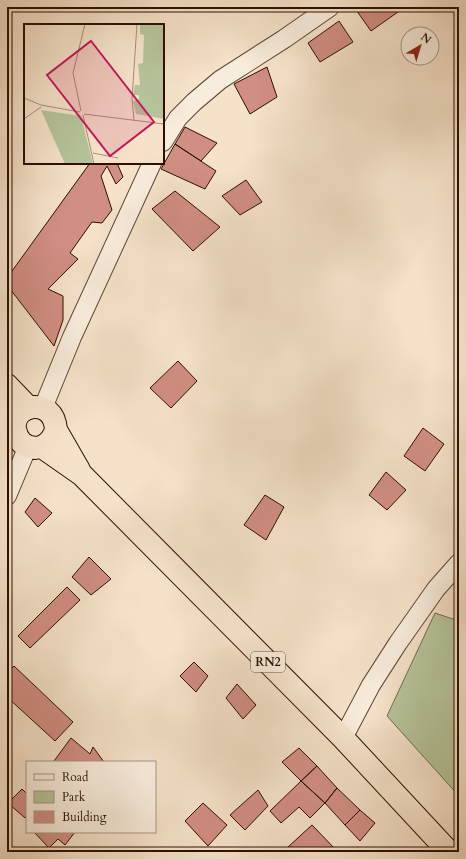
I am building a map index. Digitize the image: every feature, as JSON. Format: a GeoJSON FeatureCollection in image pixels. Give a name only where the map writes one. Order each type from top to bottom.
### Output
{"type":"FeatureCollection","features":[{"type":"Feature","properties":{"kind":"highway","name":"RN2"},"geometry":{"type":"LineString","coordinates":[[7,385],[24,411]]}},
{"type":"Feature","properties":{"kind":"highway","name":"RN2"},"geometry":{"type":"LineString","coordinates":[[24,411],[49,412],[56,423],[56,430],[82,476]]}},
{"type":"Feature","properties":{"kind":"highway","name":"RN2"},"geometry":{"type":"LineString","coordinates":[[24,411],[15,427],[16,435],[21,442],[35,447],[82,476],[343,738],[449,852]]}},
{"type":"Feature","properties":{"kind":"highway"},"geometry":{"type":"LineString","coordinates":[[35,447],[49,443],[56,430]]}},
{"type":"Feature","properties":{"kind":"street"},"geometry":{"type":"LineString","coordinates":[[164,140],[178,118],[220,80],[284,39],[330,7]]}},
{"type":"Feature","properties":{"kind":"street"},"geometry":{"type":"LineString","coordinates":[[24,411],[72,337],[152,164]]}},
{"type":"Feature","properties":{"kind":"street"},"geometry":{"type":"LineString","coordinates":[[7,496],[35,447]]}},
{"type":"Feature","properties":{"kind":"street"},"geometry":{"type":"LineString","coordinates":[[343,738],[371,685],[398,643],[436,589],[459,563]]}},
{"type":"Feature","properties":{"kind":"green space"},"geometry":{"type":"Polygon","coordinates":[[[435,613],[459,621],[459,796],[387,716],[435,613]]]}},
{"type":"Feature","properties":{"kind":"building"},"geometry":{"type":"Polygon","coordinates":[[[354,7],[405,7],[371,31],[354,7]]]}},
{"type":"Feature","properties":{"kind":"building"},"geometry":{"type":"Polygon","coordinates":[[[339,21],[353,42],[320,62],[308,43],[339,21]]]}},
{"type":"Feature","properties":{"kind":"building"},"geometry":{"type":"Polygon","coordinates":[[[267,67],[277,97],[250,114],[234,84],[267,67]]]}},
{"type":"Feature","properties":{"kind":"building"},"geometry":{"type":"Polygon","coordinates":[[[185,127],[217,143],[201,161],[175,144],[185,127]]]}},
{"type":"Feature","properties":{"kind":"building"},"geometry":{"type":"Polygon","coordinates":[[[175,144],[216,171],[205,189],[161,169],[175,144]]]}},
{"type":"Feature","properties":{"kind":"building"},"geometry":{"type":"Polygon","coordinates":[[[89,164],[117,164],[123,177],[116,184],[107,166],[101,176],[112,210],[102,223],[92,222],[70,253],[78,259],[48,289],[63,296],[63,320],[54,346],[7,285],[7,278],[89,164]]]}},
{"type":"Feature","properties":{"kind":"building"},"geometry":{"type":"Polygon","coordinates":[[[246,180],[262,202],[240,215],[222,196],[246,180]]]}},
{"type":"Feature","properties":{"kind":"building"},"geometry":{"type":"Polygon","coordinates":[[[175,191],[220,227],[193,251],[152,209],[175,191]]]}},
{"type":"Feature","properties":{"kind":"building"},"geometry":{"type":"Polygon","coordinates":[[[178,361],[197,381],[171,408],[150,388],[178,361]]]}},
{"type":"Feature","properties":{"kind":"building"},"geometry":{"type":"Polygon","coordinates":[[[423,428],[444,444],[425,471],[404,456],[423,428]]]}},
{"type":"Feature","properties":{"kind":"building"},"geometry":{"type":"Polygon","coordinates":[[[386,472],[406,490],[387,510],[369,495],[386,472]]]}},
{"type":"Feature","properties":{"kind":"building"},"geometry":{"type":"Polygon","coordinates":[[[265,495],[284,507],[266,540],[244,525],[265,495]]]}},
{"type":"Feature","properties":{"kind":"building"},"geometry":{"type":"Polygon","coordinates":[[[35,498],[52,513],[38,527],[25,512],[35,498]]]}},
{"type":"Feature","properties":{"kind":"building"},"geometry":{"type":"Polygon","coordinates":[[[89,557],[111,579],[91,595],[72,577],[89,557]]]}},
{"type":"Feature","properties":{"kind":"building"},"geometry":{"type":"Polygon","coordinates":[[[67,587],[80,600],[30,648],[18,636],[67,587]]]}},
{"type":"Feature","properties":{"kind":"building"},"geometry":{"type":"Polygon","coordinates":[[[194,662],[208,676],[196,692],[180,676],[194,662]]]}},
{"type":"Feature","properties":{"kind":"building"},"geometry":{"type":"Polygon","coordinates":[[[14,666],[73,722],[55,741],[7,697],[7,685],[9,683],[7,682],[7,673],[14,666]]]}},
{"type":"Feature","properties":{"kind":"building"},"geometry":{"type":"Polygon","coordinates":[[[237,684],[256,705],[243,719],[226,698],[237,684]]]}},
{"type":"Feature","properties":{"kind":"building"},"geometry":{"type":"Polygon","coordinates":[[[71,738],[90,754],[93,747],[103,761],[54,761],[71,738]]]}},
{"type":"Feature","properties":{"kind":"building"},"geometry":{"type":"Polygon","coordinates":[[[299,748],[317,766],[301,781],[282,762],[299,748]]]}},
{"type":"Feature","properties":{"kind":"building"},"geometry":{"type":"Polygon","coordinates":[[[317,766],[337,788],[325,803],[301,781],[317,766]]]}},
{"type":"Feature","properties":{"kind":"building"},"geometry":{"type":"Polygon","coordinates":[[[301,781],[325,803],[310,818],[299,807],[281,823],[270,811],[301,781]]]}},
{"type":"Feature","properties":{"kind":"building"},"geometry":{"type":"Polygon","coordinates":[[[337,788],[360,810],[345,825],[325,803],[337,788]]]}},
{"type":"Feature","properties":{"kind":"building"},"geometry":{"type":"Polygon","coordinates":[[[22,789],[26,793],[25,818],[8,803],[22,789]]]}},
{"type":"Feature","properties":{"kind":"building"},"geometry":{"type":"Polygon","coordinates":[[[258,790],[268,806],[245,830],[230,815],[258,790]]]}},
{"type":"Feature","properties":{"kind":"building"},"geometry":{"type":"Polygon","coordinates":[[[203,803],[227,825],[208,846],[185,821],[203,803]]]}},
{"type":"Feature","properties":{"kind":"building"},"geometry":{"type":"Polygon","coordinates":[[[360,810],[375,823],[360,841],[345,825],[360,810]]]}},
{"type":"Feature","properties":{"kind":"building"},"geometry":{"type":"Polygon","coordinates":[[[312,825],[338,852],[292,852],[288,847],[312,825]]]}},
{"type":"Feature","properties":{"kind":"building"},"geometry":{"type":"Polygon","coordinates":[[[35,833],[74,833],[65,845],[58,839],[49,848],[35,833]]]}}]}
